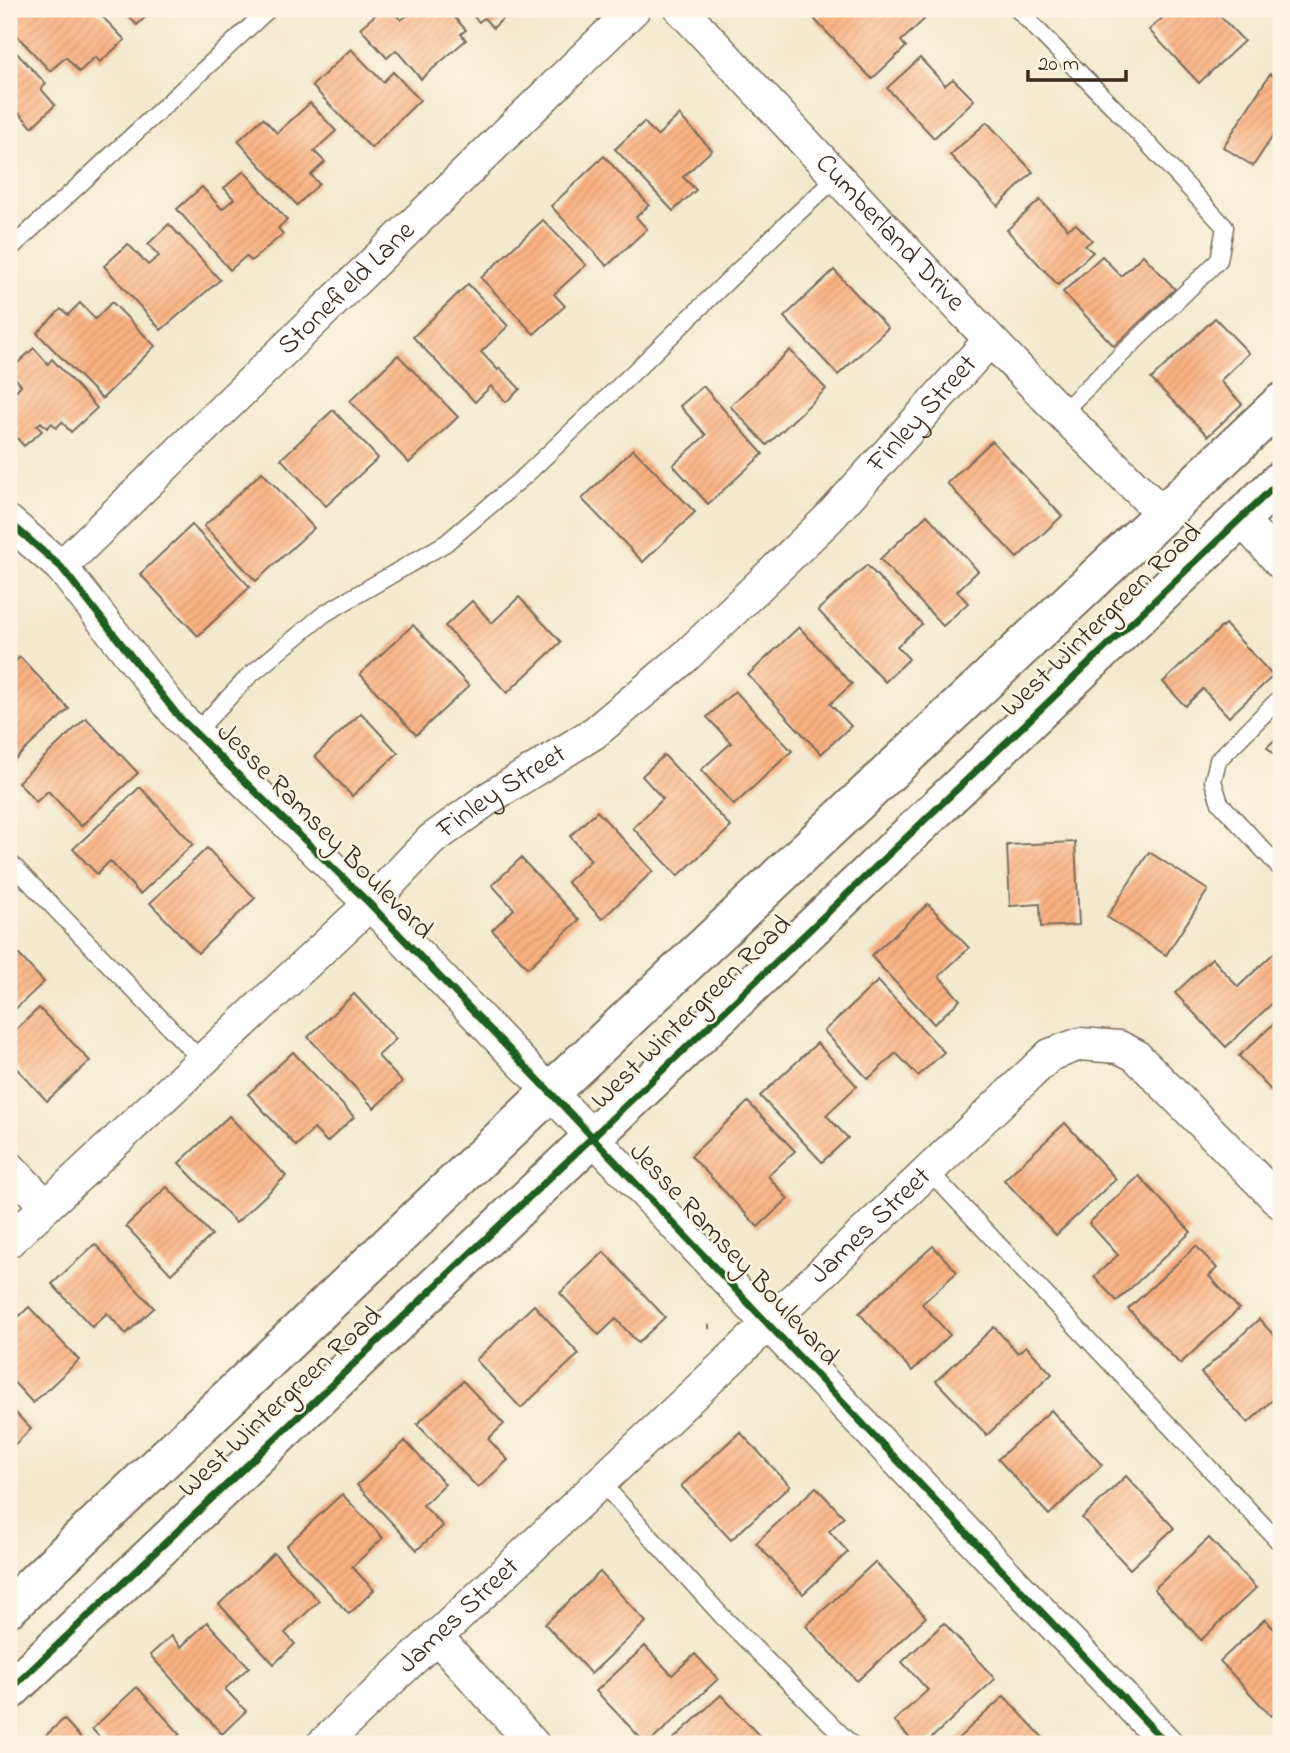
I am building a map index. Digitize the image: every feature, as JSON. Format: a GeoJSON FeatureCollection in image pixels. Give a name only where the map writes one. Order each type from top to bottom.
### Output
{"type":"FeatureCollection","features":[{"type":"Feature","properties":{"kind":"street","name":"Stonefield Lane"},"geometry":{"type":"LineString","coordinates":[[61,567],[634,9]]}},
{"type":"Feature","properties":{"kind":"street","name":"Cumberland Drive"},"geometry":{"type":"LineString","coordinates":[[681,9],[990,340],[1163,514]]}},
{"type":"Feature","properties":{"kind":"street","name":"Finley Street"},"geometry":{"type":"LineString","coordinates":[[9,1241],[370,904],[431,840],[489,798],[594,733],[685,657],[829,518],[990,340]]}},
{"type":"Feature","properties":{"kind":"street","name":"West Wintergreen Road"},"geometry":{"type":"LineString","coordinates":[[9,1606],[1281,403]]}},
{"type":"Feature","properties":{"kind":"street","name":"West Wintergreen Road"},"geometry":{"type":"LineString","coordinates":[[9,1690],[1281,480]]}},
{"type":"Feature","properties":{"kind":"street"},"geometry":{"type":"LineString","coordinates":[[1240,518],[1281,562]]}},
{"type":"Feature","properties":{"kind":"street","name":"Jesse Ramsey Boulevard"},"geometry":{"type":"LineString","coordinates":[[9,522],[61,567],[179,717],[370,904],[1167,1744]]}},
{"type":"Feature","properties":{"kind":"street","name":"James Street"},"geometry":{"type":"LineString","coordinates":[[323,1744],[1050,1055],[1080,1044],[1119,1047],[1135,1055],[1281,1203]]}},
{"type":"Feature","properties":{"kind":"street"},"geometry":{"type":"LineString","coordinates":[[9,1167],[46,1206]]}},
{"type":"Feature","properties":{"kind":"street"},"geometry":{"type":"LineString","coordinates":[[436,1636],[533,1744]]}},
{"type":"Feature","properties":{"kind":"lane"},"geometry":{"type":"LineString","coordinates":[[9,250],[269,9]]}},
{"type":"Feature","properties":{"kind":"lane"},"geometry":{"type":"LineString","coordinates":[[1017,9],[1125,119],[1225,227],[1219,260],[1060,413]]}},
{"type":"Feature","properties":{"kind":"lane"},"geometry":{"type":"LineString","coordinates":[[195,733],[248,677],[324,614],[446,542],[526,475],[838,176]]}},
{"type":"Feature","properties":{"kind":"lane"},"geometry":{"type":"LineString","coordinates":[[1281,697],[1218,760],[1213,781],[1220,803],[1281,869]]}},
{"type":"Feature","properties":{"kind":"lane"},"geometry":{"type":"LineString","coordinates":[[9,861],[202,1061]]}},
{"type":"Feature","properties":{"kind":"lane"},"geometry":{"type":"LineString","coordinates":[[929,1171],[1281,1544]]}},
{"type":"Feature","properties":{"kind":"lane"},"geometry":{"type":"LineString","coordinates":[[601,1482],[721,1615],[851,1744]]}},
{"type":"Feature","properties":{"kind":"building"},"geometry":{"type":"Polygon","coordinates":[[[23,9],[95,9],[125,40],[100,62],[95,57],[79,72],[66,57],[50,71],[9,27],[9,22],[23,9]]]}},
{"type":"Feature","properties":{"kind":"building"},"geometry":{"type":"Polygon","coordinates":[[[122,9],[154,9],[137,25],[122,9]]]}},
{"type":"Feature","properties":{"kind":"building"},"geometry":{"type":"Polygon","coordinates":[[[382,9],[391,9],[401,20],[416,9],[447,9],[466,30],[461,34],[466,40],[421,79],[396,50],[387,58],[360,28],[382,9]]]}},
{"type":"Feature","properties":{"kind":"building"},"geometry":{"type":"Polygon","coordinates":[[[466,9],[513,9],[493,28],[484,18],[479,22],[466,9]]]}},
{"type":"Feature","properties":{"kind":"building"},"geometry":{"type":"Polygon","coordinates":[[[827,9],[923,9],[929,15],[901,41],[906,47],[872,79],[815,20],[827,9]]]}},
{"type":"Feature","properties":{"kind":"building"},"geometry":{"type":"Polygon","coordinates":[[[1172,9],[1213,9],[1244,41],[1199,83],[1149,30],[1172,9]]]}},
{"type":"Feature","properties":{"kind":"building"},"geometry":{"type":"Polygon","coordinates":[[[11,47],[46,84],[41,89],[55,105],[32,127],[19,113],[9,122],[11,47]]]}},
{"type":"Feature","properties":{"kind":"building"},"geometry":{"type":"Polygon","coordinates":[[[351,49],[383,82],[393,72],[420,100],[371,148],[312,86],[351,49]]]}},
{"type":"Feature","properties":{"kind":"building"},"geometry":{"type":"Polygon","coordinates":[[[920,58],[945,85],[953,79],[974,100],[934,138],[887,88],[920,58]]]}},
{"type":"Feature","properties":{"kind":"building"},"geometry":{"type":"Polygon","coordinates":[[[1270,74],[1281,81],[1281,137],[1275,133],[1253,166],[1223,147],[1270,74]]]}},
{"type":"Feature","properties":{"kind":"building"},"geometry":{"type":"Polygon","coordinates":[[[310,103],[336,131],[314,151],[325,162],[311,175],[319,184],[297,205],[238,141],[263,118],[277,133],[310,103]]]}},
{"type":"Feature","properties":{"kind":"building"},"geometry":{"type":"Polygon","coordinates":[[[679,115],[712,150],[683,177],[696,190],[673,211],[615,149],[644,122],[657,136],[679,115]]]}},
{"type":"Feature","properties":{"kind":"building"},"geometry":{"type":"Polygon","coordinates":[[[987,122],[1033,172],[998,206],[950,155],[987,122]]]}},
{"type":"Feature","properties":{"kind":"building"},"geometry":{"type":"Polygon","coordinates":[[[604,156],[649,205],[636,217],[647,229],[607,266],[551,206],[604,156]]]}},
{"type":"Feature","properties":{"kind":"building"},"geometry":{"type":"Polygon","coordinates":[[[244,171],[287,220],[278,228],[283,234],[251,261],[246,256],[230,270],[177,209],[202,187],[222,209],[234,199],[224,188],[244,171]]]}},
{"type":"Feature","properties":{"kind":"building"},"geometry":{"type":"Polygon","coordinates":[[[1040,200],[1068,229],[1076,224],[1092,240],[1085,246],[1093,252],[1058,285],[1007,230],[1040,200]]]}},
{"type":"Feature","properties":{"kind":"building"},"geometry":{"type":"Polygon","coordinates":[[[543,220],[586,265],[554,294],[565,306],[534,334],[481,278],[543,220]]]}},
{"type":"Feature","properties":{"kind":"building"},"geometry":{"type":"Polygon","coordinates":[[[169,224],[220,280],[161,330],[104,266],[128,244],[148,265],[159,256],[148,244],[169,224]]]}},
{"type":"Feature","properties":{"kind":"building"},"geometry":{"type":"Polygon","coordinates":[[[1143,255],[1175,289],[1114,346],[1063,292],[1102,256],[1121,276],[1143,255]]]}},
{"type":"Feature","properties":{"kind":"building"},"geometry":{"type":"Polygon","coordinates":[[[834,270],[888,328],[838,375],[784,317],[834,270]]]}},
{"type":"Feature","properties":{"kind":"building"},"geometry":{"type":"Polygon","coordinates":[[[468,284],[508,326],[481,352],[520,389],[506,402],[491,386],[475,402],[413,337],[468,284]]]}},
{"type":"Feature","properties":{"kind":"building"},"geometry":{"type":"Polygon","coordinates":[[[112,302],[155,346],[102,399],[37,333],[61,309],[68,315],[80,303],[95,319],[112,302]]]}},
{"type":"Feature","properties":{"kind":"building"},"geometry":{"type":"Polygon","coordinates":[[[1215,318],[1249,353],[1220,381],[1242,404],[1208,436],[1151,379],[1215,318]]]}},
{"type":"Feature","properties":{"kind":"building"},"geometry":{"type":"Polygon","coordinates":[[[34,348],[48,364],[52,359],[97,408],[71,432],[62,422],[56,428],[52,423],[47,428],[41,422],[37,426],[42,431],[24,446],[9,429],[9,383],[16,391],[21,385],[9,371],[34,348]]]}},
{"type":"Feature","properties":{"kind":"building"},"geometry":{"type":"Polygon","coordinates":[[[790,350],[826,389],[767,445],[730,406],[790,350]]]}},
{"type":"Feature","properties":{"kind":"building"},"geometry":{"type":"Polygon","coordinates":[[[398,355],[458,417],[409,463],[350,401],[398,355]]]}},
{"type":"Feature","properties":{"kind":"building"},"geometry":{"type":"Polygon","coordinates":[[[703,386],[763,454],[708,504],[673,465],[706,435],[680,406],[703,386]]]}},
{"type":"Feature","properties":{"kind":"building"},"geometry":{"type":"Polygon","coordinates":[[[333,410],[378,458],[326,506],[281,459],[333,410]]]}},
{"type":"Feature","properties":{"kind":"building"},"geometry":{"type":"Polygon","coordinates":[[[992,441],[1062,516],[1017,558],[947,483],[992,441]]]}},
{"type":"Feature","properties":{"kind":"building"},"geometry":{"type":"Polygon","coordinates":[[[633,449],[695,512],[643,562],[582,499],[633,449]]]}},
{"type":"Feature","properties":{"kind":"building"},"geometry":{"type":"Polygon","coordinates":[[[262,472],[314,528],[256,581],[204,526],[262,472]]]}},
{"type":"Feature","properties":{"kind":"building"},"geometry":{"type":"Polygon","coordinates":[[[927,515],[978,571],[957,591],[968,603],[943,626],[880,559],[927,515]]]}},
{"type":"Feature","properties":{"kind":"building"},"geometry":{"type":"Polygon","coordinates":[[[192,525],[250,587],[198,636],[140,574],[192,525]]]}},
{"type":"Feature","properties":{"kind":"building"},"geometry":{"type":"Polygon","coordinates":[[[867,565],[922,624],[897,646],[909,659],[885,682],[818,610],[867,565]]]}},
{"type":"Feature","properties":{"kind":"building"},"geometry":{"type":"Polygon","coordinates":[[[519,597],[561,642],[507,693],[445,626],[472,601],[492,623],[519,597]]]}},
{"type":"Feature","properties":{"kind":"building"},"geometry":{"type":"Polygon","coordinates":[[[1225,624],[1273,676],[1229,717],[1203,689],[1185,706],[1163,682],[1225,624]]]}},
{"type":"Feature","properties":{"kind":"building"},"geometry":{"type":"Polygon","coordinates":[[[413,625],[469,686],[416,735],[360,674],[413,625]]]}},
{"type":"Feature","properties":{"kind":"building"},"geometry":{"type":"Polygon","coordinates":[[[799,627],[852,684],[830,704],[851,726],[821,754],[748,675],[799,627]]]}},
{"type":"Feature","properties":{"kind":"building"},"geometry":{"type":"Polygon","coordinates":[[[20,657],[69,709],[9,765],[9,668],[20,657]]]}},
{"type":"Feature","properties":{"kind":"building"},"geometry":{"type":"Polygon","coordinates":[[[735,691],[792,751],[734,805],[701,770],[731,743],[707,717],[735,691]]]}},
{"type":"Feature","properties":{"kind":"building"},"geometry":{"type":"Polygon","coordinates":[[[361,713],[398,753],[352,796],[315,756],[361,713]]]}},
{"type":"Feature","properties":{"kind":"building"},"geometry":{"type":"Polygon","coordinates":[[[86,718],[138,773],[81,826],[48,791],[36,802],[18,782],[86,718]]]}},
{"type":"Feature","properties":{"kind":"building"},"geometry":{"type":"Polygon","coordinates":[[[1281,734],[1281,762],[1267,747],[1281,734]]]}},
{"type":"Feature","properties":{"kind":"building"},"geometry":{"type":"Polygon","coordinates":[[[664,755],[731,827],[678,876],[633,828],[663,799],[642,776],[664,755]]]}},
{"type":"Feature","properties":{"kind":"building"},"geometry":{"type":"Polygon","coordinates":[[[140,787],[193,844],[140,894],[110,861],[97,874],[73,849],[140,787]]]}},
{"type":"Feature","properties":{"kind":"building"},"geometry":{"type":"Polygon","coordinates":[[[597,811],[653,871],[602,919],[567,882],[591,860],[570,836],[597,811]]]}},
{"type":"Feature","properties":{"kind":"building"},"geometry":{"type":"Polygon","coordinates":[[[1075,842],[1079,925],[1041,927],[1040,904],[1010,906],[1007,845],[1075,842]]]}},
{"type":"Feature","properties":{"kind":"building"},"geometry":{"type":"Polygon","coordinates":[[[207,848],[255,898],[198,953],[150,903],[207,848]]]}},
{"type":"Feature","properties":{"kind":"building"},"geometry":{"type":"Polygon","coordinates":[[[1149,852],[1208,890],[1166,955],[1107,917],[1149,852]]]}},
{"type":"Feature","properties":{"kind":"building"},"geometry":{"type":"Polygon","coordinates":[[[521,858],[579,920],[528,968],[492,930],[514,909],[492,885],[521,858]]]}},
{"type":"Feature","properties":{"kind":"building"},"geometry":{"type":"Polygon","coordinates":[[[928,904],[969,948],[939,976],[960,1000],[934,1024],[871,956],[928,904]]]}},
{"type":"Feature","properties":{"kind":"building"},"geometry":{"type":"Polygon","coordinates":[[[9,944],[44,982],[9,1015],[9,944]]]}},
{"type":"Feature","properties":{"kind":"building"},"geometry":{"type":"Polygon","coordinates":[[[1276,951],[1281,957],[1281,995],[1226,1047],[1175,993],[1212,958],[1238,987],[1276,951]]]}},
{"type":"Feature","properties":{"kind":"building"},"geometry":{"type":"Polygon","coordinates":[[[878,981],[944,1052],[918,1076],[896,1053],[868,1079],[824,1031],[878,981]]]}},
{"type":"Feature","properties":{"kind":"building"},"geometry":{"type":"Polygon","coordinates":[[[354,994],[396,1039],[378,1056],[402,1082],[374,1108],[308,1037],[354,994]]]}},
{"type":"Feature","properties":{"kind":"building"},"geometry":{"type":"Polygon","coordinates":[[[39,1008],[90,1061],[47,1101],[9,1060],[9,1036],[39,1008]]]}},
{"type":"Feature","properties":{"kind":"building"},"geometry":{"type":"Polygon","coordinates":[[[1281,1017],[1281,1101],[1239,1056],[1281,1017]]]}},
{"type":"Feature","properties":{"kind":"building"},"geometry":{"type":"Polygon","coordinates":[[[817,1043],[857,1086],[826,1115],[848,1138],[822,1162],[760,1096],[817,1043]]]}},
{"type":"Feature","properties":{"kind":"building"},"geometry":{"type":"Polygon","coordinates":[[[293,1052],[354,1117],[327,1142],[314,1129],[296,1146],[248,1094],[293,1052]]]}},
{"type":"Feature","properties":{"kind":"building"},"geometry":{"type":"Polygon","coordinates":[[[748,1102],[795,1151],[768,1176],[788,1199],[758,1227],[691,1156],[748,1102]]]}},
{"type":"Feature","properties":{"kind":"building"},"geometry":{"type":"Polygon","coordinates":[[[229,1116],[286,1176],[236,1223],[179,1163],[229,1116]]]}},
{"type":"Feature","properties":{"kind":"building"},"geometry":{"type":"Polygon","coordinates":[[[1065,1123],[1116,1179],[1056,1235],[1004,1180],[1065,1123]]]}},
{"type":"Feature","properties":{"kind":"building"},"geometry":{"type":"Polygon","coordinates":[[[1139,1176],[1191,1232],[1117,1301],[1094,1277],[1118,1255],[1089,1223],[1139,1176]]]}},
{"type":"Feature","properties":{"kind":"building"},"geometry":{"type":"Polygon","coordinates":[[[167,1187],[212,1235],[171,1274],[126,1226],[167,1187]]]}},
{"type":"Feature","properties":{"kind":"building"},"geometry":{"type":"Polygon","coordinates":[[[95,1244],[154,1308],[126,1334],[107,1313],[92,1327],[52,1284],[95,1244]]]}},
{"type":"Feature","properties":{"kind":"building"},"geometry":{"type":"Polygon","coordinates":[[[933,1246],[957,1272],[922,1304],[950,1335],[912,1371],[859,1313],[933,1246]]]}},
{"type":"Feature","properties":{"kind":"building"},"geometry":{"type":"Polygon","coordinates":[[[1196,1246],[1217,1268],[1209,1276],[1239,1309],[1180,1364],[1128,1309],[1196,1246]]]}},
{"type":"Feature","properties":{"kind":"building"},"geometry":{"type":"Polygon","coordinates":[[[604,1252],[665,1317],[638,1343],[616,1319],[599,1335],[560,1293],[604,1252]]]}},
{"type":"Feature","properties":{"kind":"building"},"geometry":{"type":"Polygon","coordinates":[[[534,1305],[579,1354],[521,1408],[476,1360],[534,1305]]]}},
{"type":"Feature","properties":{"kind":"building"},"geometry":{"type":"Polygon","coordinates":[[[29,1307],[79,1360],[33,1403],[9,1377],[9,1326],[29,1307]]]}},
{"type":"Feature","properties":{"kind":"building"},"geometry":{"type":"Polygon","coordinates":[[[1259,1319],[1281,1343],[1281,1392],[1248,1423],[1201,1373],[1259,1319]]]}},
{"type":"Feature","properties":{"kind":"building"},"geometry":{"type":"Polygon","coordinates":[[[994,1327],[1018,1353],[1026,1346],[1052,1374],[987,1435],[936,1381],[994,1327]]]}},
{"type":"Feature","properties":{"kind":"building"},"geometry":{"type":"Polygon","coordinates":[[[463,1381],[504,1424],[488,1439],[508,1460],[478,1488],[417,1424],[463,1381]]]}},
{"type":"Feature","properties":{"kind":"building"},"geometry":{"type":"Polygon","coordinates":[[[9,1406],[31,1429],[9,1450],[9,1406]]]}},
{"type":"Feature","properties":{"kind":"building"},"geometry":{"type":"Polygon","coordinates":[[[1051,1410],[1102,1465],[1049,1515],[998,1459],[1051,1410]]]}},
{"type":"Feature","properties":{"kind":"building"},"geometry":{"type":"Polygon","coordinates":[[[740,1432],[790,1486],[731,1540],[681,1486],[740,1432]]]}},
{"type":"Feature","properties":{"kind":"building"},"geometry":{"type":"Polygon","coordinates":[[[405,1441],[445,1484],[423,1505],[443,1526],[417,1550],[357,1485],[405,1441]]]}},
{"type":"Feature","properties":{"kind":"building"},"geometry":{"type":"Polygon","coordinates":[[[1126,1476],[1174,1528],[1130,1569],[1082,1518],[1126,1476]]]}},
{"type":"Feature","properties":{"kind":"building"},"geometry":{"type":"Polygon","coordinates":[[[816,1487],[844,1517],[829,1531],[848,1552],[803,1594],[756,1543],[816,1487]]]}},
{"type":"Feature","properties":{"kind":"building"},"geometry":{"type":"Polygon","coordinates":[[[342,1494],[383,1538],[352,1567],[374,1590],[349,1614],[286,1546],[342,1494]]]}},
{"type":"Feature","properties":{"kind":"building"},"geometry":{"type":"Polygon","coordinates":[[[1209,1538],[1256,1588],[1201,1640],[1154,1589],[1209,1538]]]}},
{"type":"Feature","properties":{"kind":"building"},"geometry":{"type":"Polygon","coordinates":[[[274,1553],[319,1601],[285,1633],[295,1644],[274,1664],[219,1604],[274,1553]]]}},
{"type":"Feature","properties":{"kind":"building"},"geometry":{"type":"Polygon","coordinates":[[[875,1562],[926,1617],[857,1681],[806,1626],[875,1562]]]}},
{"type":"Feature","properties":{"kind":"building"},"geometry":{"type":"Polygon","coordinates":[[[600,1572],[646,1622],[591,1674],[545,1624],[600,1572]]]}},
{"type":"Feature","properties":{"kind":"building"},"geometry":{"type":"Polygon","coordinates":[[[1265,1619],[1281,1637],[1281,1706],[1271,1716],[1220,1661],[1265,1619]]]}},
{"type":"Feature","properties":{"kind":"building"},"geometry":{"type":"Polygon","coordinates":[[[207,1622],[249,1667],[225,1689],[246,1711],[222,1734],[150,1655],[171,1636],[181,1647],[207,1622]]]}},
{"type":"Feature","properties":{"kind":"building"},"geometry":{"type":"Polygon","coordinates":[[[944,1623],[995,1679],[925,1744],[915,1744],[894,1721],[928,1690],[902,1662],[944,1623]]]}},
{"type":"Feature","properties":{"kind":"building"},"geometry":{"type":"Polygon","coordinates":[[[645,1646],[672,1675],[695,1654],[718,1679],[648,1744],[596,1691],[645,1646]]]}},
{"type":"Feature","properties":{"kind":"building"},"geometry":{"type":"Polygon","coordinates":[[[137,1687],[180,1734],[169,1744],[106,1744],[92,1729],[137,1687]]]}},
{"type":"Feature","properties":{"kind":"building"},"geometry":{"type":"Polygon","coordinates":[[[721,1695],[767,1744],[668,1744],[721,1695]]]}},
{"type":"Feature","properties":{"kind":"building"},"geometry":{"type":"Polygon","coordinates":[[[1004,1696],[1049,1744],[952,1744],[1004,1696]]]}},
{"type":"Feature","properties":{"kind":"building"},"geometry":{"type":"Polygon","coordinates":[[[64,1719],[86,1744],[36,1744],[64,1719]]]}},
{"type":"Feature","properties":{"kind":"cycle path"},"geometry":{"type":"LineString","coordinates":[[9,1691],[1281,480]]}},
{"type":"Feature","properties":{"kind":"cycle path"},"geometry":{"type":"LineString","coordinates":[[9,522],[61,567],[179,717],[370,904],[1167,1744]]}}]}
